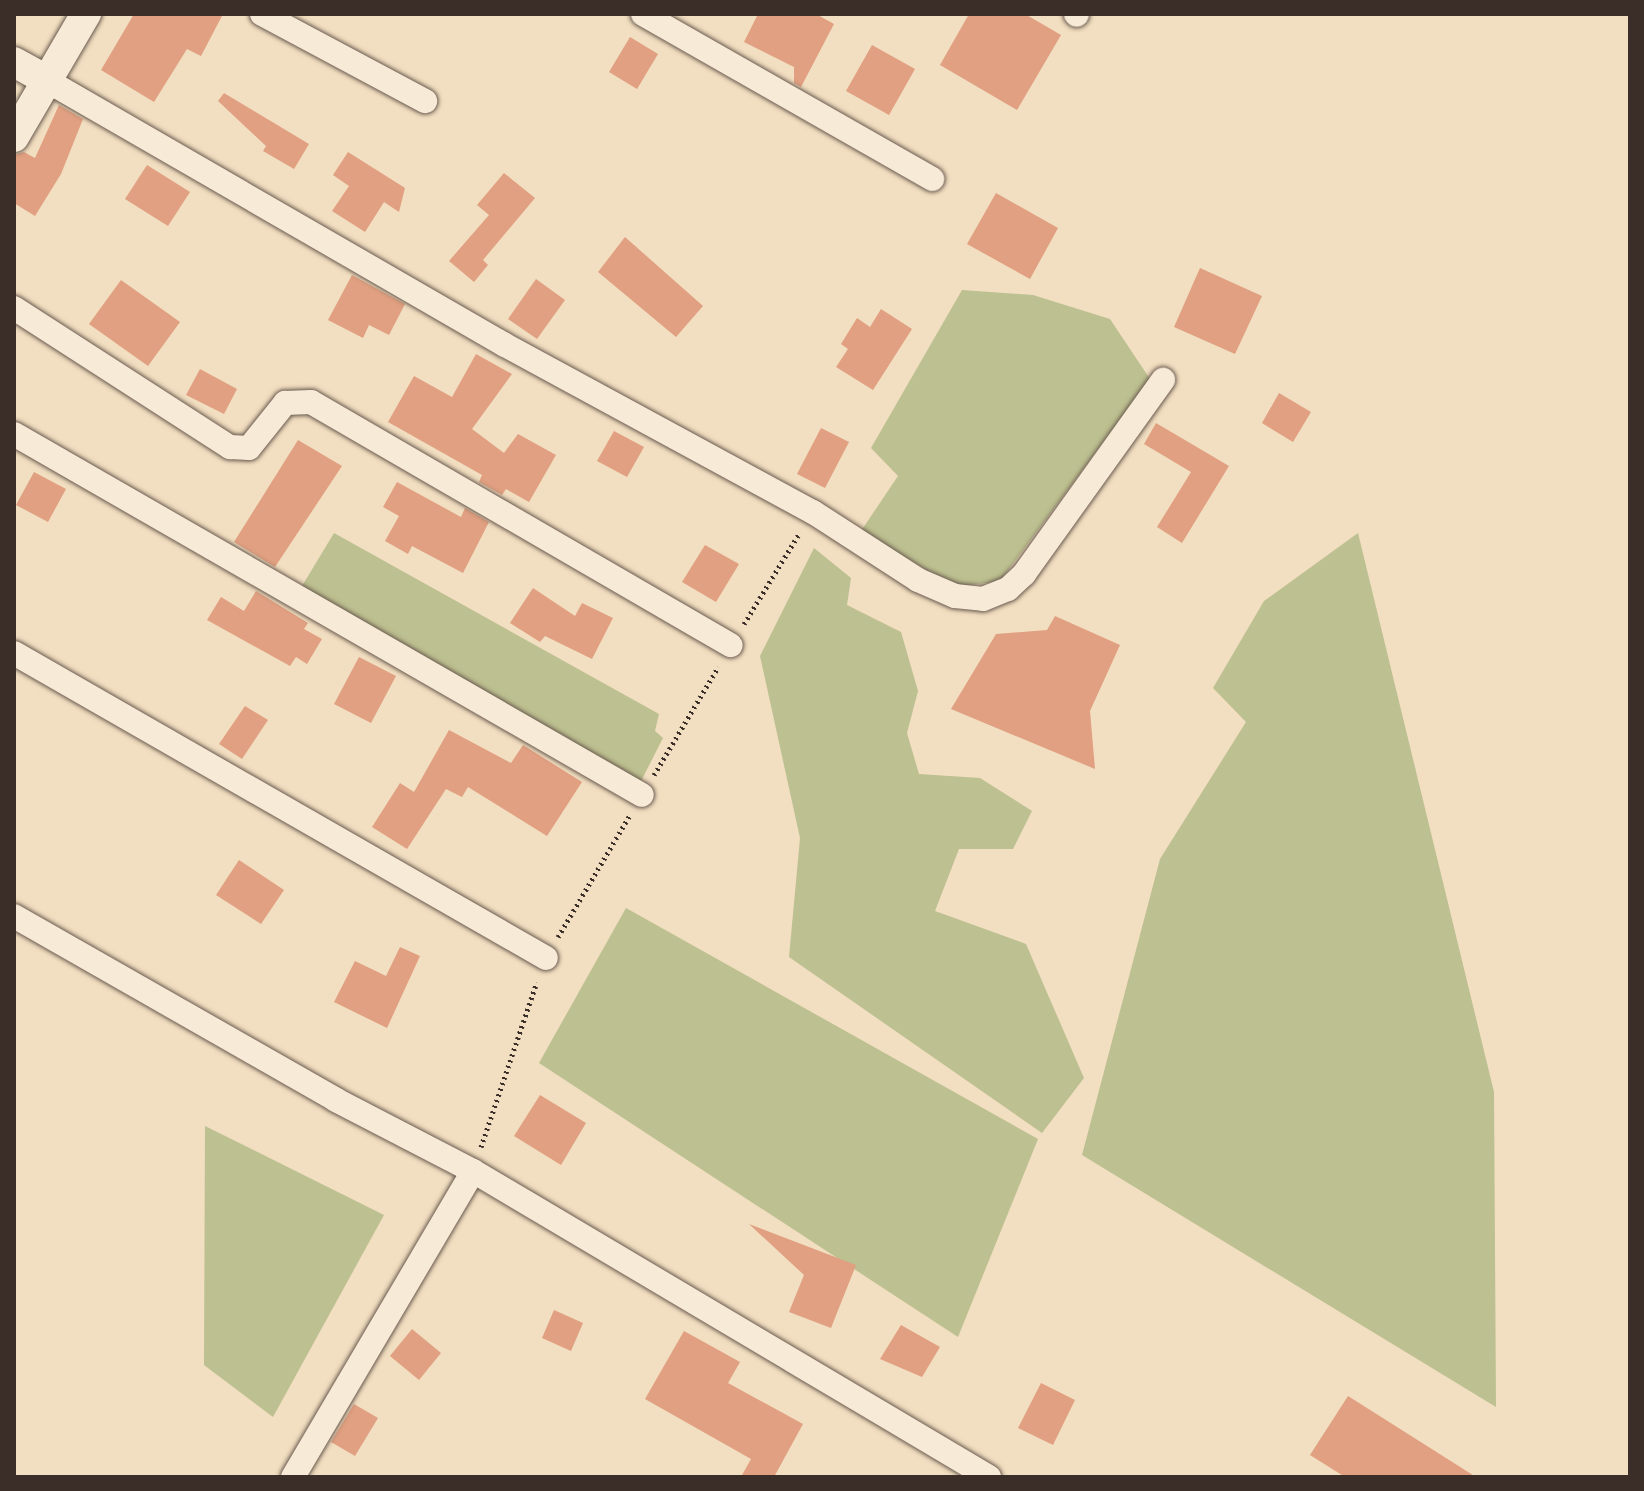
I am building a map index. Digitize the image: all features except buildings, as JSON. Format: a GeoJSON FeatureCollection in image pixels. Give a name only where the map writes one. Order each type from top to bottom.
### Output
{"type":"FeatureCollection","features":[{"type":"Feature","properties":{"kind":"street"},"geometry":{"type":"LineString","coordinates":[[14,137],[86,14]]}},
{"type":"Feature","properties":{"kind":"street"},"geometry":{"type":"LineString","coordinates":[[262,14],[425,101]]}},
{"type":"Feature","properties":{"kind":"street"},"geometry":{"type":"LineString","coordinates":[[643,14],[932,179]]}},
{"type":"Feature","properties":{"kind":"street"},"geometry":{"type":"LineString","coordinates":[[14,62],[505,345],[813,512],[918,580],[955,596],[983,599],[1008,589],[1163,380]]}},
{"type":"Feature","properties":{"kind":"street"},"geometry":{"type":"LineString","coordinates":[[14,308],[230,447],[249,448],[285,403],[311,402],[731,645]]}},
{"type":"Feature","properties":{"kind":"street"},"geometry":{"type":"LineString","coordinates":[[14,434],[642,795]]}},
{"type":"Feature","properties":{"kind":"street"},"geometry":{"type":"LineString","coordinates":[[14,653],[546,958]]}},
{"type":"Feature","properties":{"kind":"street"},"geometry":{"type":"LineString","coordinates":[[14,916],[336,1100],[473,1171],[989,1477]]}},
{"type":"Feature","properties":{"kind":"street"},"geometry":{"type":"LineString","coordinates":[[293,1477],[473,1171]]}},
{"type":"Feature","properties":{"kind":"path"},"geometry":{"type":"LineString","coordinates":[[473,1171],[546,958],[813,512]]}},
{"type":"Feature","properties":{"kind":"green space"},"geometry":{"type":"Polygon","coordinates":[[[962,290],[1033,295],[1110,319],[1150,379],[1000,581],[955,587],[861,531],[898,476],[871,448],[962,290]]]}},
{"type":"Feature","properties":{"kind":"green space"},"geometry":{"type":"Polygon","coordinates":[[[334,533],[659,714],[655,731],[663,738],[639,785],[302,586],[334,533]]]}},
{"type":"Feature","properties":{"kind":"green space"},"geometry":{"type":"Polygon","coordinates":[[[1358,533],[1494,1092],[1496,1407],[1082,1155],[1160,859],[1246,722],[1213,688],[1264,601],[1358,533]]]}},
{"type":"Feature","properties":{"kind":"green space"},"geometry":{"type":"Polygon","coordinates":[[[814,548],[851,578],[847,605],[901,632],[918,691],[907,733],[919,774],[980,778],[1032,811],[1013,849],[959,849],[935,911],[1026,944],[1084,1078],[1042,1133],[789,957],[800,838],[760,656],[814,548]]]}},
{"type":"Feature","properties":{"kind":"green space"},"geometry":{"type":"Polygon","coordinates":[[[626,908],[1038,1139],[958,1337],[539,1063],[626,908]]]}},
{"type":"Feature","properties":{"kind":"green space"},"geometry":{"type":"Polygon","coordinates":[[[205,1126],[384,1215],[273,1417],[204,1365],[205,1126]]]}}]}
